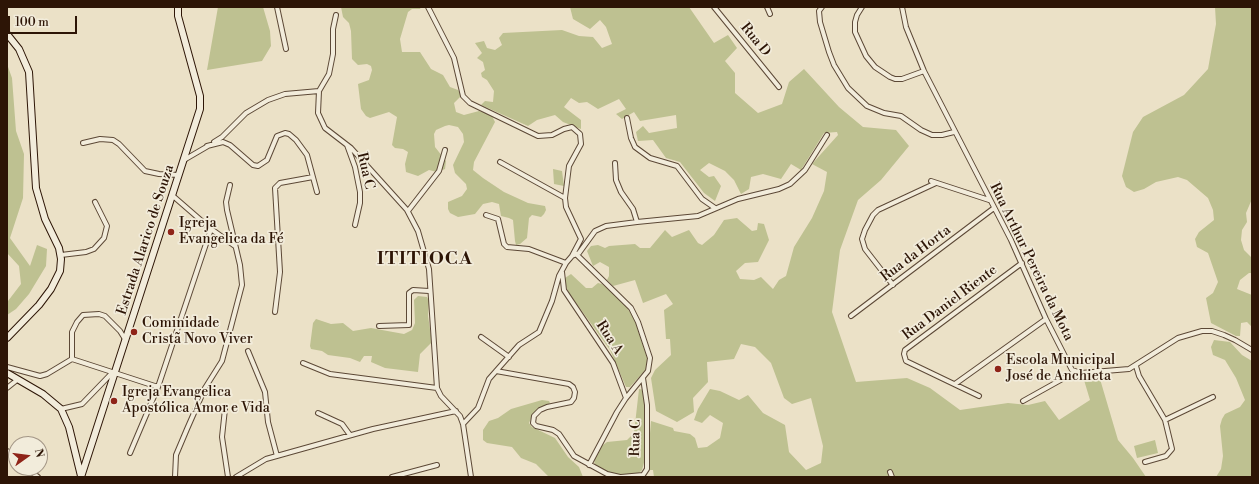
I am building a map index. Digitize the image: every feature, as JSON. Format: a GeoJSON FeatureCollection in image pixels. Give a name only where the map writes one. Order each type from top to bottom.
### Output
{"type":"FeatureCollection","features":[{"type":"Feature","properties":{"kind":"main road","name":"Estrada Alarico de Souza"},"geometry":{"type":"LineString","coordinates":[[81,476],[113,373],[180,175],[200,109],[200,96],[178,16],[178,7]]}},
{"type":"Feature","properties":{"kind":"main road"},"geometry":{"type":"LineString","coordinates":[[7,34],[19,49],[29,72],[31,127],[36,188],[45,220],[61,255],[60,271],[51,289],[40,305],[7,338]]}},
{"type":"Feature","properties":{"kind":"main road"},"geometry":{"type":"LineString","coordinates":[[7,373],[43,394],[61,409],[69,427],[81,476]]}},
{"type":"Feature","properties":{"kind":"street"},"geometry":{"type":"LineString","coordinates":[[277,7],[286,49]]}},
{"type":"Feature","properties":{"kind":"street"},"geometry":{"type":"LineString","coordinates":[[428,7],[454,58],[463,96],[470,103],[538,136],[552,135],[568,128],[575,129],[580,134],[581,144],[569,166],[565,198],[566,207],[581,239],[575,255]]}},
{"type":"Feature","properties":{"kind":"street","name":"Rua D"},"geometry":{"type":"LineString","coordinates":[[714,7],[779,87]]}},
{"type":"Feature","properties":{"kind":"street"},"geometry":{"type":"LineString","coordinates":[[767,7],[770,14]]}},
{"type":"Feature","properties":{"kind":"street"},"geometry":{"type":"LineString","coordinates":[[822,7],[819,11],[820,22],[828,52],[848,88],[867,106],[884,113],[901,116],[921,130],[932,135],[942,135],[954,132]]}},
{"type":"Feature","properties":{"kind":"street"},"geometry":{"type":"LineString","coordinates":[[862,7],[856,15],[855,32],[866,56],[875,67],[890,77],[896,79],[902,79],[924,71]]}},
{"type":"Feature","properties":{"kind":"street","name":"Rua Arthur Pereira da Mota"},"geometry":{"type":"LineString","coordinates":[[902,7],[906,27],[924,71],[1022,263],[1069,367],[1075,372]]}},
{"type":"Feature","properties":{"kind":"street"},"geometry":{"type":"LineString","coordinates":[[336,14],[333,29],[333,54],[330,74],[319,91],[317,105],[320,121],[332,134],[347,145],[408,211],[418,231],[429,269],[429,290],[437,388],[441,396],[456,411],[463,424],[471,477]]}},
{"type":"Feature","properties":{"kind":"street"},"geometry":{"type":"LineString","coordinates":[[184,160],[222,137],[246,113],[268,100],[285,94],[319,91]]}},
{"type":"Feature","properties":{"kind":"street"},"geometry":{"type":"LineString","coordinates":[[627,118],[631,138],[635,146],[650,158],[677,166],[702,199],[715,208]]}},
{"type":"Feature","properties":{"kind":"street"},"geometry":{"type":"LineString","coordinates":[[207,146],[224,142],[230,145],[253,165],[258,166],[266,160],[276,136],[285,133],[289,134],[301,145],[306,155],[317,192]]}},
{"type":"Feature","properties":{"kind":"street"},"geometry":{"type":"LineString","coordinates":[[463,424],[476,411],[487,381],[519,345],[539,332],[562,269],[595,231],[606,226],[698,216],[738,199],[773,192],[790,184],[805,170],[828,135]]}},
{"type":"Feature","properties":{"kind":"street"},"geometry":{"type":"LineString","coordinates":[[83,143],[100,139],[113,140],[119,144],[145,171],[159,174],[180,175]]}},
{"type":"Feature","properties":{"kind":"street","name":"Rua C"},"geometry":{"type":"LineString","coordinates":[[347,145],[355,167],[360,192],[360,203],[355,225]]}},
{"type":"Feature","properties":{"kind":"street"},"geometry":{"type":"LineString","coordinates":[[408,211],[439,171],[445,150]]}},
{"type":"Feature","properties":{"kind":"street"},"geometry":{"type":"LineString","coordinates":[[500,162],[565,198]]}},
{"type":"Feature","properties":{"kind":"street"},"geometry":{"type":"LineString","coordinates":[[615,163],[616,180],[621,192],[634,208],[637,222]]}},
{"type":"Feature","properties":{"kind":"street"},"geometry":{"type":"LineString","coordinates":[[275,312],[280,272],[275,188],[280,182],[313,177]]}},
{"type":"Feature","properties":{"kind":"street"},"geometry":{"type":"LineString","coordinates":[[931,181],[989,200]]}},
{"type":"Feature","properties":{"kind":"street"},"geometry":{"type":"LineString","coordinates":[[892,286],[865,249],[862,239],[865,230],[873,215],[878,210],[936,183]]}},
{"type":"Feature","properties":{"kind":"street"},"geometry":{"type":"LineString","coordinates":[[175,477],[176,455],[205,388],[222,361],[239,299],[241,278],[239,260],[226,202],[230,185]]}},
{"type":"Feature","properties":{"kind":"street"},"geometry":{"type":"LineString","coordinates":[[173,196],[210,229],[235,246]]}},
{"type":"Feature","properties":{"kind":"street"},"geometry":{"type":"LineString","coordinates":[[61,255],[86,252],[94,249],[104,238],[107,226],[95,202]]}},
{"type":"Feature","properties":{"kind":"street","name":"Rua da Horta"},"geometry":{"type":"LineString","coordinates":[[851,316],[994,208]]}},
{"type":"Feature","properties":{"kind":"street"},"geometry":{"type":"LineString","coordinates":[[486,215],[498,219],[504,244],[507,247],[529,249],[566,263]]}},
{"type":"Feature","properties":{"kind":"street"},"geometry":{"type":"LineString","coordinates":[[130,453],[158,387],[210,229]]}},
{"type":"Feature","properties":{"kind":"street"},"geometry":{"type":"LineString","coordinates":[[575,255],[635,314],[650,358],[648,371],[626,398],[589,465]]}},
{"type":"Feature","properties":{"kind":"street","name":"Rua Daniel Riente"},"geometry":{"type":"LineString","coordinates":[[979,396],[972,394],[955,384],[906,361],[904,354],[905,350],[1022,263]]}},
{"type":"Feature","properties":{"kind":"street","name":"Rua A"},"geometry":{"type":"LineString","coordinates":[[562,269],[563,286],[613,363],[626,398]]}},
{"type":"Feature","properties":{"kind":"street"},"geometry":{"type":"LineString","coordinates":[[379,326],[409,325],[409,293],[414,290],[429,290]]}},
{"type":"Feature","properties":{"kind":"street"},"geometry":{"type":"LineString","coordinates":[[72,359],[72,332],[77,322],[83,315],[99,314],[105,316],[120,331],[125,339]]}},
{"type":"Feature","properties":{"kind":"street"},"geometry":{"type":"LineString","coordinates":[[955,384],[1046,319]]}},
{"type":"Feature","properties":{"kind":"street"},"geometry":{"type":"LineString","coordinates":[[1023,401],[1075,372],[1120,371],[1136,366],[1178,338],[1202,331],[1224,335],[1252,350]]}},
{"type":"Feature","properties":{"kind":"street"},"geometry":{"type":"LineString","coordinates":[[481,337],[509,357]]}},
{"type":"Feature","properties":{"kind":"street"},"geometry":{"type":"LineString","coordinates":[[248,351],[265,392],[268,422],[278,456]]}},
{"type":"Feature","properties":{"kind":"street"},"geometry":{"type":"LineString","coordinates":[[7,367],[40,376],[47,374],[72,359],[158,387]]}},
{"type":"Feature","properties":{"kind":"street"},"geometry":{"type":"LineString","coordinates":[[303,363],[330,374],[437,388]]}},
{"type":"Feature","properties":{"kind":"street"},"geometry":{"type":"LineString","coordinates":[[1136,366],[1139,376],[1165,420],[1171,447],[1170,454],[1145,462]]}},
{"type":"Feature","properties":{"kind":"street","name":"Rua C"},"geometry":{"type":"LineString","coordinates":[[496,371],[569,384],[575,392],[574,398],[563,405],[547,406],[540,410],[534,416],[533,423],[536,426],[553,430],[559,434],[574,456],[607,474],[620,477],[643,475],[646,469],[648,405],[643,378]]}},
{"type":"Feature","properties":{"kind":"street"},"geometry":{"type":"LineString","coordinates":[[61,409],[82,404],[113,373]]}},
{"type":"Feature","properties":{"kind":"street"},"geometry":{"type":"LineString","coordinates":[[7,388],[17,380]]}},
{"type":"Feature","properties":{"kind":"street"},"geometry":{"type":"LineString","coordinates":[[1165,420],[1213,397]]}},
{"type":"Feature","properties":{"kind":"street"},"geometry":{"type":"LineString","coordinates":[[225,409],[222,437],[228,477]]}},
{"type":"Feature","properties":{"kind":"street"},"geometry":{"type":"LineString","coordinates":[[236,477],[259,462],[278,456],[350,435],[456,411]]}},
{"type":"Feature","properties":{"kind":"street"},"geometry":{"type":"LineString","coordinates":[[318,412],[342,424],[350,435]]}},
{"type":"Feature","properties":{"kind":"street"},"geometry":{"type":"LineString","coordinates":[[392,477],[437,465]]}},
{"type":"Feature","properties":{"kind":"street"},"geometry":{"type":"LineString","coordinates":[[890,472],[892,477]]}},
{"type":"Feature","properties":{"kind":"green space"},"geometry":{"type":"Polygon","coordinates":[[[218,7],[263,7],[270,31],[271,46],[262,61],[207,70],[218,7]]]}},
{"type":"Feature","properties":{"kind":"green space"},"geometry":{"type":"Polygon","coordinates":[[[341,7],[421,7],[420,9],[412,9],[408,12],[400,39],[402,52],[420,52],[431,69],[443,75],[450,87],[458,90],[460,97],[454,103],[456,112],[464,115],[479,111],[491,114],[495,122],[474,162],[473,170],[504,192],[528,203],[545,206],[546,210],[541,217],[532,215],[529,218],[527,238],[520,244],[516,245],[513,220],[501,216],[499,204],[492,202],[483,204],[475,214],[458,217],[450,213],[448,209],[448,202],[462,196],[467,189],[466,184],[455,173],[453,165],[464,142],[463,134],[458,127],[449,125],[445,126],[436,130],[434,134],[435,147],[446,161],[445,169],[437,172],[429,170],[418,176],[406,172],[405,164],[408,152],[403,149],[395,148],[392,145],[397,117],[389,112],[370,118],[366,116],[361,109],[358,84],[369,80],[372,70],[371,66],[367,64],[358,65],[352,59],[351,31],[349,23],[343,17],[341,7]]]}},
{"type":"Feature","properties":{"kind":"green space"},"geometry":{"type":"Polygon","coordinates":[[[570,7],[689,7],[714,43],[728,35],[737,48],[725,61],[735,73],[735,93],[758,113],[782,104],[789,82],[804,69],[839,107],[863,127],[896,130],[909,146],[881,180],[858,200],[840,250],[832,312],[856,382],[907,378],[930,388],[960,410],[1008,403],[1028,405],[1045,401],[1059,420],[1090,400],[1084,380],[1100,379],[1118,440],[1146,477],[654,477],[653,470],[647,470],[651,421],[673,428],[674,431],[690,434],[695,438],[698,448],[707,447],[720,438],[723,423],[710,415],[702,423],[694,420],[698,409],[710,389],[720,391],[739,400],[748,395],[763,413],[785,425],[789,452],[806,470],[821,463],[823,446],[811,398],[792,404],[784,398],[771,363],[755,347],[741,344],[734,359],[707,362],[708,382],[693,398],[694,412],[677,422],[656,411],[651,378],[655,370],[671,355],[670,339],[666,339],[664,310],[673,304],[666,294],[643,303],[635,280],[613,286],[607,280],[609,276],[609,267],[600,262],[593,266],[587,251],[591,246],[598,245],[605,248],[609,246],[635,244],[640,248],[650,248],[665,230],[672,237],[689,230],[698,243],[702,245],[714,235],[724,220],[737,218],[752,231],[757,230],[758,223],[764,224],[769,240],[758,262],[745,263],[736,271],[740,279],[754,280],[761,277],[773,289],[779,280],[786,276],[794,247],[812,218],[824,191],[827,172],[812,164],[838,135],[837,132],[824,133],[801,170],[791,164],[781,179],[763,174],[751,177],[749,189],[741,194],[734,180],[725,171],[709,163],[700,170],[709,177],[714,176],[721,186],[715,201],[704,193],[680,162],[666,158],[653,140],[638,141],[636,132],[643,126],[649,133],[677,128],[676,115],[640,121],[634,112],[622,119],[616,114],[626,109],[619,99],[598,109],[587,102],[579,103],[571,98],[564,107],[581,120],[581,129],[563,122],[555,115],[537,120],[528,126],[481,105],[485,101],[493,102],[494,91],[487,80],[482,77],[481,73],[485,70],[483,62],[477,58],[482,53],[475,43],[484,41],[487,48],[495,50],[502,45],[499,38],[503,33],[562,30],[579,36],[593,37],[602,48],[612,44],[606,27],[600,20],[590,29],[573,19],[570,7]]]}},
{"type":"Feature","properties":{"kind":"green space"},"geometry":{"type":"Polygon","coordinates":[[[1215,7],[1252,7],[1252,199],[1246,213],[1247,222],[1242,230],[1241,240],[1244,250],[1252,258],[1252,273],[1249,273],[1240,280],[1237,289],[1252,295],[1252,327],[1247,322],[1241,323],[1240,336],[1236,336],[1211,323],[1206,298],[1213,293],[1218,282],[1208,253],[1197,247],[1195,239],[1199,232],[1214,220],[1213,210],[1208,198],[1187,180],[1178,177],[1156,182],[1144,189],[1134,192],[1126,187],[1122,176],[1133,132],[1143,117],[1184,95],[1208,69],[1216,24],[1215,7]]]}},
{"type":"Feature","properties":{"kind":"green space"},"geometry":{"type":"Polygon","coordinates":[[[7,64],[12,78],[16,131],[24,154],[23,198],[10,238],[30,266],[37,245],[47,249],[46,266],[29,294],[16,309],[7,315],[8,301],[21,284],[19,266],[7,253],[7,64]]]}},
{"type":"Feature","properties":{"kind":"green space"},"geometry":{"type":"Polygon","coordinates":[[[553,169],[562,171],[564,186],[554,184],[553,169]]]}},
{"type":"Feature","properties":{"kind":"green space"},"geometry":{"type":"Polygon","coordinates":[[[571,274],[586,288],[592,288],[598,283],[602,284],[623,302],[634,318],[648,357],[648,367],[630,387],[626,387],[610,350],[569,293],[565,284],[565,278],[571,274]]]}},
{"type":"Feature","properties":{"kind":"green space"},"geometry":{"type":"Polygon","coordinates":[[[418,296],[427,297],[429,301],[428,316],[432,342],[420,354],[418,372],[385,368],[371,362],[372,356],[364,356],[360,362],[350,358],[328,355],[322,351],[311,349],[310,346],[313,323],[316,319],[331,324],[343,323],[353,331],[371,328],[404,334],[412,330],[415,323],[414,300],[418,296]]]}},
{"type":"Feature","properties":{"kind":"green space"},"geometry":{"type":"Polygon","coordinates":[[[1214,340],[1230,342],[1242,355],[1252,361],[1252,477],[1216,477],[1221,469],[1223,456],[1220,426],[1222,419],[1225,414],[1240,407],[1245,400],[1236,378],[1225,360],[1213,355],[1211,347],[1214,340]]]}},
{"type":"Feature","properties":{"kind":"green space"},"geometry":{"type":"Polygon","coordinates":[[[639,389],[644,390],[645,459],[642,470],[637,475],[619,476],[599,469],[595,465],[594,460],[599,448],[607,442],[627,440],[634,433],[639,389]]]}},
{"type":"Feature","properties":{"kind":"green space"},"geometry":{"type":"Polygon","coordinates":[[[542,400],[549,401],[550,403],[533,414],[529,423],[532,427],[555,438],[568,457],[579,467],[583,477],[549,477],[536,464],[521,458],[512,447],[487,443],[483,440],[483,430],[489,421],[498,418],[511,409],[542,400]]]}},
{"type":"Feature","properties":{"kind":"green space"},"geometry":{"type":"Polygon","coordinates":[[[1155,440],[1158,453],[1137,458],[1134,446],[1155,440]]]}},
{"type":"Feature","properties":{"kind":"place","name":"Igreja Evangelica da Fé"},"geometry":{"type":"Point","coordinates":[171,232]}},
{"type":"Feature","properties":{"kind":"place","name":"Cominidade Cristã Novo Viver"},"geometry":{"type":"Point","coordinates":[134,332]}},
{"type":"Feature","properties":{"kind":"place","name":"Escola Municipal José de Anchieta"},"geometry":{"type":"Point","coordinates":[998,369]}},
{"type":"Feature","properties":{"kind":"place","name":"Igreja Evangelica Apostólica Amor e Vida"},"geometry":{"type":"Point","coordinates":[114,401]}},
{"type":"Feature","properties":{"kind":"district","name":"ITITIOCA"},"geometry":{"type":"Point","coordinates":[425,260]}}]}
